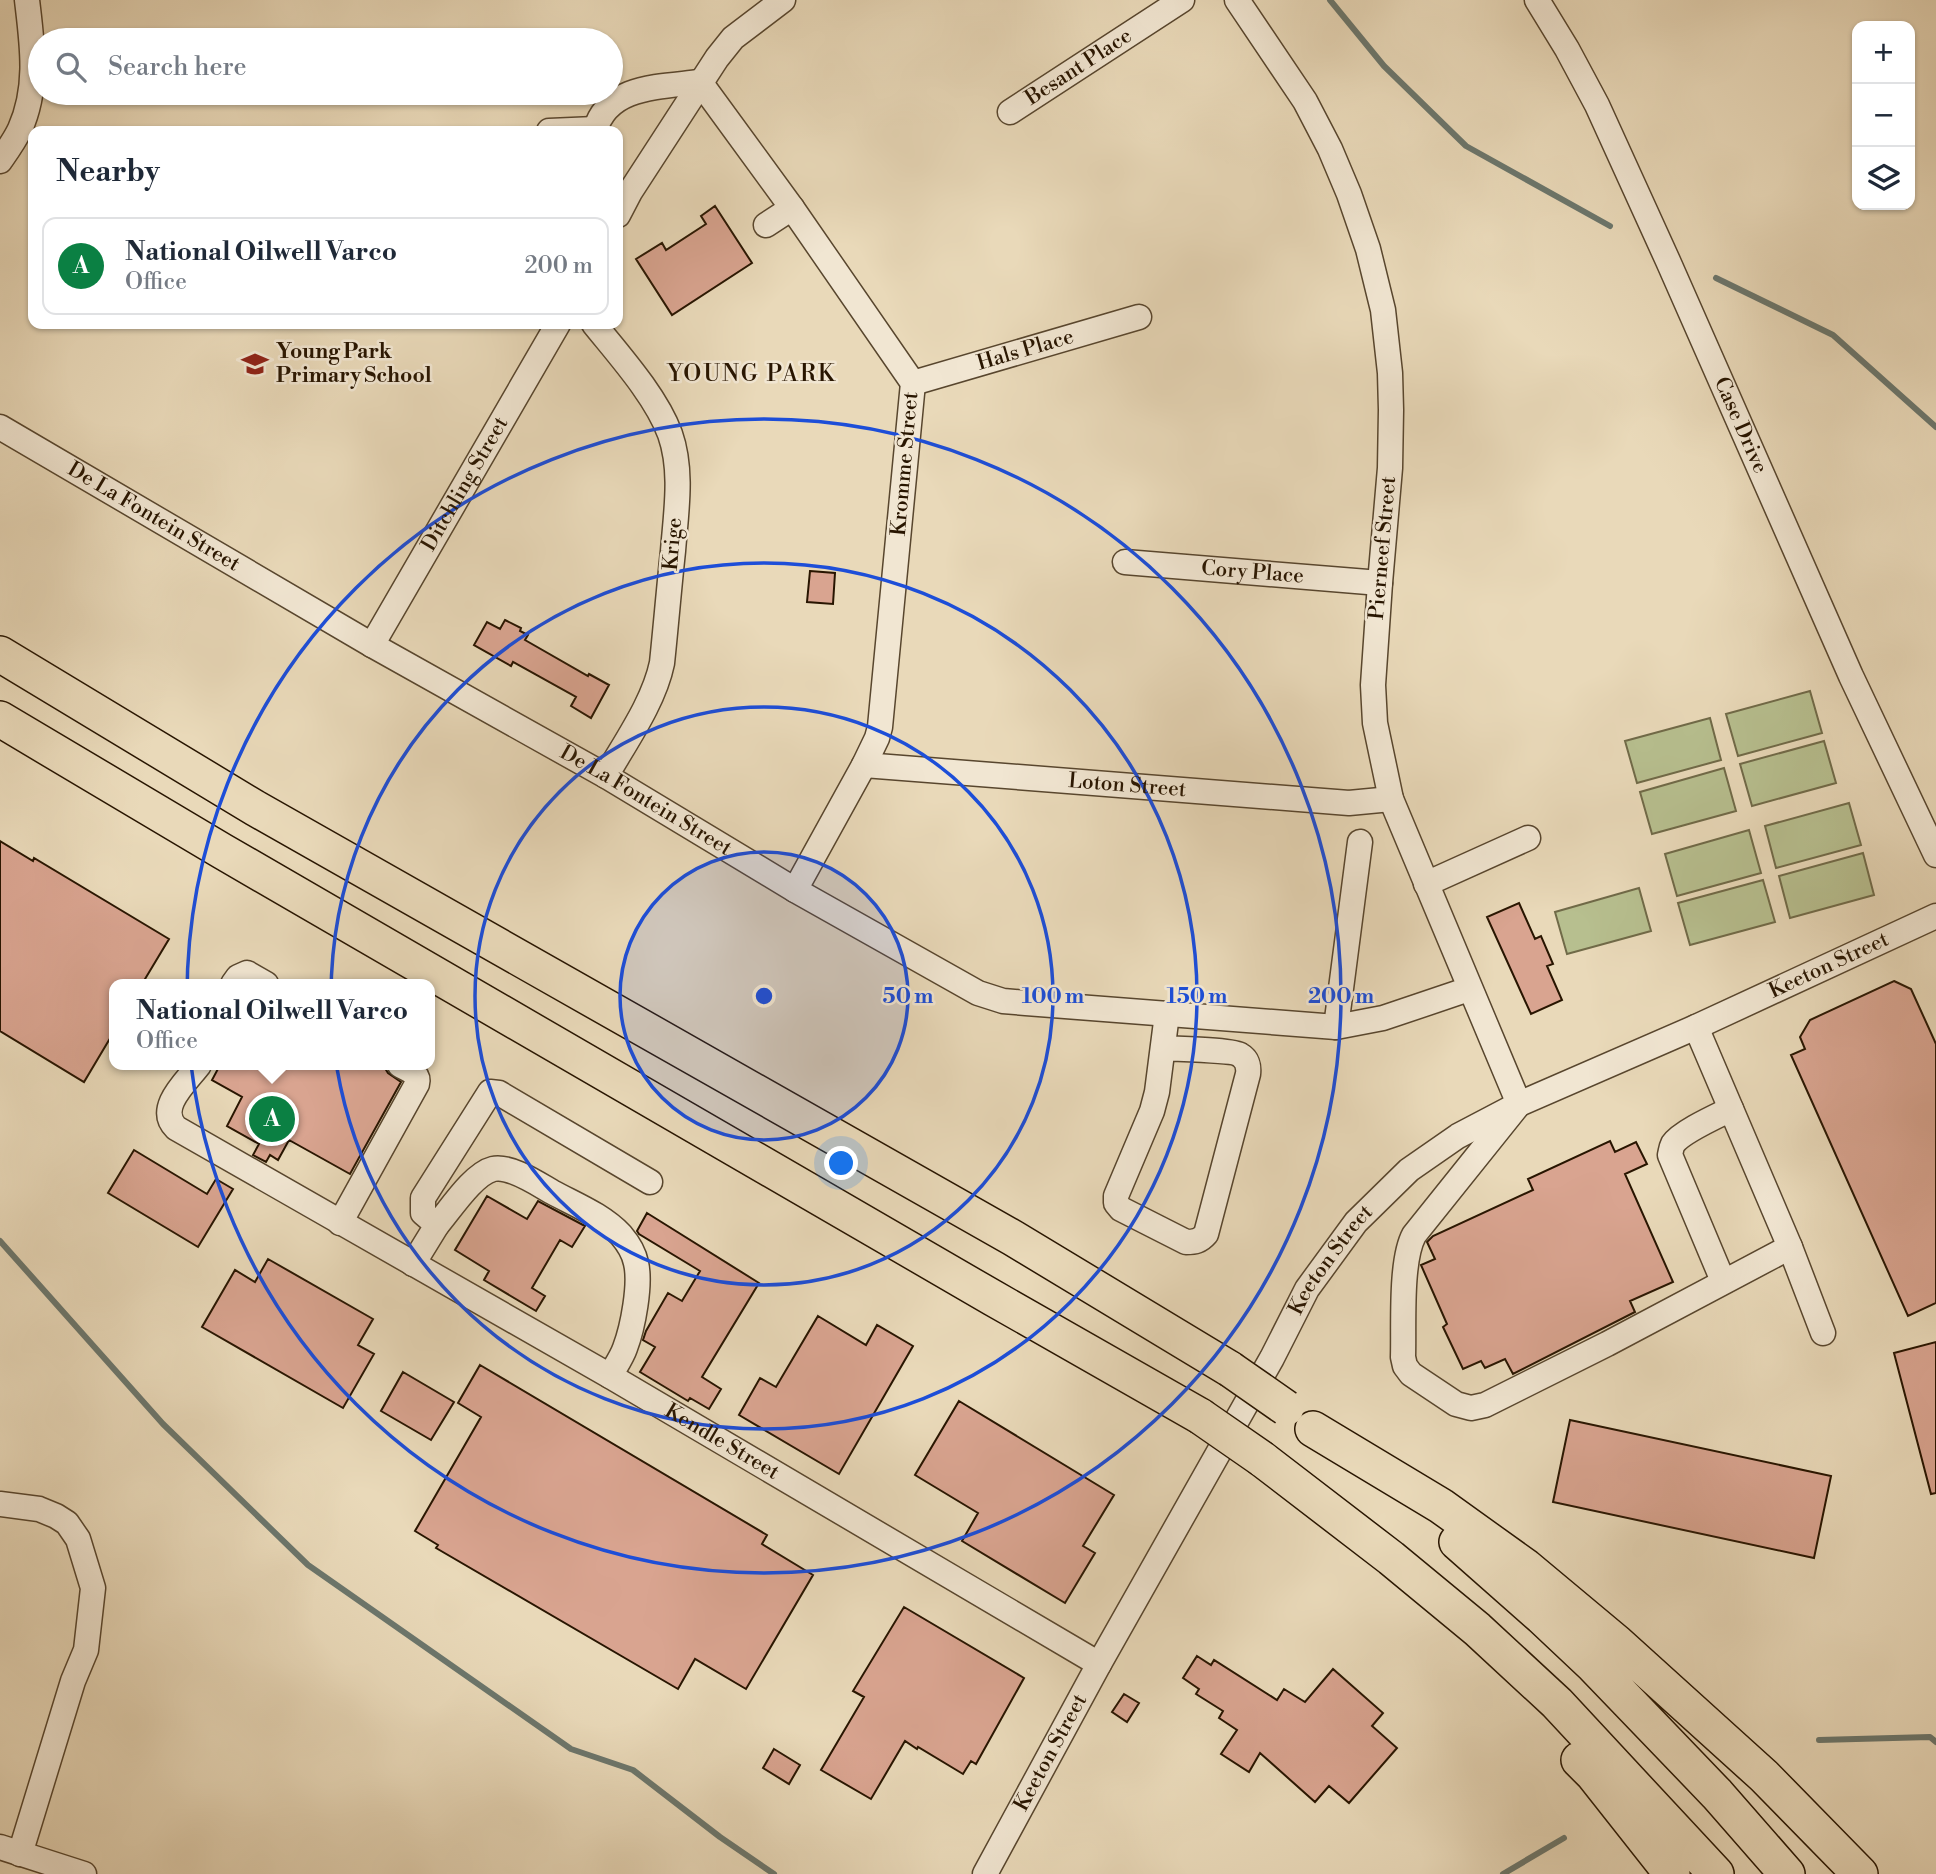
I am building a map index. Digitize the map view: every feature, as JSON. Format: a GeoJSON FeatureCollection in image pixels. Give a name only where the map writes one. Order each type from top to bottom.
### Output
{"type":"FeatureCollection","features":[{"type":"Feature","properties":{"kind":"highway"},"geometry":{"type":"LineString","coordinates":[[0,654],[255,808],[1013,1238],[1230,1369],[1408,1499],[1542,1616],[1717,1794],[1787,1874]]}},
{"type":"Feature","properties":{"kind":"highway"},"geometry":{"type":"LineString","coordinates":[[0,719],[222,851],[993,1298],[1198,1424],[1391,1558],[1477,1629],[1557,1703],[1716,1874]]}},
{"type":"Feature","properties":{"kind":"highway"},"geometry":{"type":"LineString","coordinates":[[1313,1429],[1441,1506],[1526,1567],[1617,1643],[1764,1776],[1860,1874]]}},
{"type":"Feature","properties":{"kind":"highway"},"geometry":{"type":"LineString","coordinates":[[1255,1464],[1446,1624],[1593,1774],[1672,1874]]}},
{"type":"Feature","properties":{"kind":"street"},"geometry":{"type":"LineString","coordinates":[[27,0],[30,28]]}},
{"type":"Feature","properties":{"kind":"street"},"geometry":{"type":"LineString","coordinates":[[624,185],[733,37],[783,0]]}},
{"type":"Feature","properties":{"kind":"street","name":"Besant Place"},"geometry":{"type":"LineString","coordinates":[[1010,112],[1182,0]]}},
{"type":"Feature","properties":{"kind":"street","name":"Pierneef Street"},"geometry":{"type":"LineString","coordinates":[[1237,0],[1305,101],[1330,149],[1368,249],[1383,310],[1391,410],[1390,468],[1373,705],[1375,723],[1391,799],[1519,1104]]}},
{"type":"Feature","properties":{"kind":"street","name":"Case Drive"},"geometry":{"type":"LineString","coordinates":[[1537,0],[1597,105],[1851,676],[1936,855]]}},
{"type":"Feature","properties":{"kind":"street"},"geometry":{"type":"LineString","coordinates":[[623,96],[633,91],[700,82]]}},
{"type":"Feature","properties":{"kind":"street","name":"Kromme Street"},"geometry":{"type":"LineString","coordinates":[[700,82],[792,208],[913,383],[882,717],[877,738],[864,765],[795,890]]}},
{"type":"Feature","properties":{"kind":"street"},"geometry":{"type":"LineString","coordinates":[[0,162],[20,130],[28,103]]}},
{"type":"Feature","properties":{"kind":"street"},"geometry":{"type":"LineString","coordinates":[[597,126],[610,105]]}},
{"type":"Feature","properties":{"kind":"street"},"geometry":{"type":"LineString","coordinates":[[765,225],[792,208]]}},
{"type":"Feature","properties":{"kind":"street","name":"Hals Place"},"geometry":{"type":"LineString","coordinates":[[913,383],[1139,317]]}},
{"type":"Feature","properties":{"kind":"street","name":"Ditchling Street"},"geometry":{"type":"LineString","coordinates":[[372,645],[555,329]]}},
{"type":"Feature","properties":{"kind":"street","name":"Krige"},"geometry":{"type":"LineString","coordinates":[[598,329],[661,415],[670,434],[678,464],[659,679],[606,776]]}},
{"type":"Feature","properties":{"kind":"street","name":"De La Fontein Street"},"geometry":{"type":"LineString","coordinates":[[0,427],[372,645],[606,776],[795,890],[990,998],[1336,1027],[1382,1018],[1469,989]]}},
{"type":"Feature","properties":{"kind":"street","name":"Cory Place"},"geometry":{"type":"LineString","coordinates":[[1125,562],[1380,583]]}},
{"type":"Feature","properties":{"kind":"street","name":"Loton Street"},"geometry":{"type":"LineString","coordinates":[[864,765],[1349,803],[1391,799]]}},
{"type":"Feature","properties":{"kind":"street"},"geometry":{"type":"LineString","coordinates":[[1426,884],[1528,838]]}},
{"type":"Feature","properties":{"kind":"street"},"geometry":{"type":"LineString","coordinates":[[1336,1027],[1360,842]]}},
{"type":"Feature","properties":{"kind":"street","name":"Keeton Street"},"geometry":{"type":"LineString","coordinates":[[985,1874],[1099,1664],[1272,1358],[1307,1289],[1356,1222],[1409,1170],[1458,1136],[1519,1104],[1696,1027],[1936,916]]}},
{"type":"Feature","properties":{"kind":"street"},"geometry":{"type":"LineString","coordinates":[[236,979],[247,973],[257,979]]}},
{"type":"Feature","properties":{"kind":"street"},"geometry":{"type":"LineString","coordinates":[[1163,1048],[1237,1053],[1249,1067],[1206,1234],[1195,1242],[1186,1242],[1121,1209],[1116,1203],[1116,1196],[1152,1111],[1167,1014]]}},
{"type":"Feature","properties":{"kind":"street"},"geometry":{"type":"LineString","coordinates":[[1696,1027],[1824,1333]]}},
{"type":"Feature","properties":{"kind":"street","name":"Kendle Street"},"geometry":{"type":"LineString","coordinates":[[195,1070],[170,1103],[169,1116],[172,1124],[244,1168],[610,1376],[1099,1664]]}},
{"type":"Feature","properties":{"kind":"street"},"geometry":{"type":"LineString","coordinates":[[340,1223],[417,1084],[416,1074],[409,1070]]}},
{"type":"Feature","properties":{"kind":"street"},"geometry":{"type":"LineString","coordinates":[[437,1225],[423,1213],[423,1198],[492,1092],[499,1093],[650,1182]]}},
{"type":"Feature","properties":{"kind":"street"},"geometry":{"type":"LineString","coordinates":[[1519,1104],[1413,1235],[1408,1245],[1405,1262],[1405,1366],[1411,1374],[1456,1404],[1471,1408],[1485,1405],[1790,1247]]}},
{"type":"Feature","properties":{"kind":"street"},"geometry":{"type":"LineString","coordinates":[[1723,1281],[1670,1155],[1676,1141],[1731,1108]]}},
{"type":"Feature","properties":{"kind":"street"},"geometry":{"type":"LineString","coordinates":[[413,1264],[437,1225],[477,1178],[489,1170],[506,1169],[598,1216],[621,1235],[631,1249],[636,1263],[635,1305],[625,1349],[610,1376]]}},
{"type":"Feature","properties":{"kind":"street"},"geometry":{"type":"LineString","coordinates":[[0,1504],[39,1509],[67,1523],[78,1539],[93,1588],[86,1650],[10,1851],[84,1874]]}},
{"type":"Feature","properties":{"kind":"green space"},"geometry":{"type":"Polygon","coordinates":[[[1810,691],[1822,733],[1738,756],[1726,714],[1810,691]]]}},
{"type":"Feature","properties":{"kind":"green space"},"geometry":{"type":"Polygon","coordinates":[[[1710,718],[1721,760],[1637,783],[1625,741],[1710,718]]]}},
{"type":"Feature","properties":{"kind":"green space"},"geometry":{"type":"Polygon","coordinates":[[[1824,741],[1836,783],[1752,806],[1740,764],[1824,741]]]}},
{"type":"Feature","properties":{"kind":"green space"},"geometry":{"type":"Polygon","coordinates":[[[1724,768],[1736,811],[1652,834],[1640,792],[1724,768]]]}},
{"type":"Feature","properties":{"kind":"green space"},"geometry":{"type":"Polygon","coordinates":[[[1849,803],[1861,845],[1776,868],[1765,826],[1849,803]]]}},
{"type":"Feature","properties":{"kind":"green space"},"geometry":{"type":"Polygon","coordinates":[[[1749,830],[1761,873],[1677,896],[1665,854],[1749,830]]]}},
{"type":"Feature","properties":{"kind":"green space"},"geometry":{"type":"Polygon","coordinates":[[[1863,853],[1874,895],[1790,918],[1779,876],[1863,853]]]}},
{"type":"Feature","properties":{"kind":"green space"},"geometry":{"type":"Polygon","coordinates":[[[1763,880],[1775,922],[1690,945],[1678,903],[1763,880]]]}},
{"type":"Feature","properties":{"kind":"green space"},"geometry":{"type":"Polygon","coordinates":[[[1639,888],[1651,931],[1567,954],[1555,912],[1639,888]]]}},
{"type":"Feature","properties":{"kind":"building"},"geometry":{"type":"Polygon","coordinates":[[[715,206],[752,263],[672,315],[636,259],[662,243],[666,250],[706,224],[701,216],[715,206]]]}},
{"type":"Feature","properties":{"kind":"building"},"geometry":{"type":"Polygon","coordinates":[[[810,571],[835,573],[833,604],[807,602],[810,571]]]}},
{"type":"Feature","properties":{"kind":"building"},"geometry":{"type":"Polygon","coordinates":[[[505,620],[528,635],[525,640],[609,685],[591,718],[571,706],[576,697],[513,662],[511,666],[474,645],[487,622],[500,629],[505,620]]]}},
{"type":"Feature","properties":{"kind":"building"},"geometry":{"type":"Polygon","coordinates":[[[0,841],[33,861],[34,858],[169,939],[145,979],[109,979],[109,1040],[84,1082],[0,1031],[0,841]]]}},
{"type":"Feature","properties":{"kind":"building"},"geometry":{"type":"Polygon","coordinates":[[[1519,903],[1535,939],[1541,936],[1553,964],[1547,966],[1562,1000],[1531,1014],[1487,917],[1519,903]]]}},
{"type":"Feature","properties":{"kind":"building"},"geometry":{"type":"Polygon","coordinates":[[[1894,981],[1911,989],[1936,1044],[1936,1303],[1908,1316],[1791,1055],[1805,1049],[1800,1037],[1810,1020],[1894,981]]]}},
{"type":"Feature","properties":{"kind":"building"},"geometry":{"type":"Polygon","coordinates":[[[217,1070],[386,1070],[401,1082],[350,1174],[289,1140],[278,1160],[270,1155],[266,1162],[253,1155],[259,1144],[227,1126],[242,1097],[212,1080],[217,1070]]]}},
{"type":"Feature","properties":{"kind":"building"},"geometry":{"type":"Polygon","coordinates":[[[1610,1141],[1615,1152],[1636,1142],[1647,1164],[1625,1174],[1673,1282],[1630,1301],[1635,1312],[1513,1374],[1505,1359],[1485,1368],[1481,1361],[1463,1369],[1443,1327],[1447,1324],[1421,1265],[1435,1259],[1427,1242],[1433,1236],[1533,1190],[1528,1179],[1610,1141]]]}},
{"type":"Feature","properties":{"kind":"building"},"geometry":{"type":"Polygon","coordinates":[[[134,1150],[207,1194],[216,1179],[233,1189],[198,1247],[108,1193],[134,1150]]]}},
{"type":"Feature","properties":{"kind":"building"},"geometry":{"type":"Polygon","coordinates":[[[487,1196],[527,1219],[538,1201],[585,1226],[572,1247],[560,1240],[532,1288],[545,1296],[536,1311],[484,1280],[489,1271],[455,1250],[487,1196]]]}},
{"type":"Feature","properties":{"kind":"building"},"geometry":{"type":"Polygon","coordinates":[[[647,1213],[759,1283],[702,1377],[721,1389],[709,1409],[690,1398],[688,1401],[640,1372],[655,1347],[643,1340],[646,1331],[668,1293],[682,1301],[700,1271],[639,1234],[637,1231],[647,1213]]]}},
{"type":"Feature","properties":{"kind":"building"},"geometry":{"type":"Polygon","coordinates":[[[268,1259],[373,1319],[358,1345],[374,1354],[343,1408],[202,1327],[235,1270],[255,1282],[268,1259]]]}},
{"type":"Feature","properties":{"kind":"building"},"geometry":{"type":"Polygon","coordinates":[[[818,1316],[866,1345],[877,1325],[913,1346],[839,1474],[739,1415],[760,1378],[776,1387],[818,1316]]]}},
{"type":"Feature","properties":{"kind":"building"},"geometry":{"type":"Polygon","coordinates":[[[1936,1342],[1936,1493],[1931,1494],[1894,1353],[1936,1342]]]}},
{"type":"Feature","properties":{"kind":"building"},"geometry":{"type":"Polygon","coordinates":[[[480,1365],[767,1535],[762,1544],[813,1575],[746,1689],[695,1659],[678,1689],[436,1548],[438,1545],[415,1531],[481,1417],[458,1403],[480,1365]]]}},
{"type":"Feature","properties":{"kind":"building"},"geometry":{"type":"Polygon","coordinates":[[[403,1372],[454,1402],[431,1440],[381,1411],[403,1372]]]}},
{"type":"Feature","properties":{"kind":"building"},"geometry":{"type":"Polygon","coordinates":[[[959,1401],[1114,1495],[1083,1546],[1095,1553],[1065,1603],[962,1541],[978,1513],[915,1475],[959,1401]]]}},
{"type":"Feature","properties":{"kind":"building"},"geometry":{"type":"Polygon","coordinates":[[[1570,1420],[1831,1476],[1814,1558],[1553,1502],[1570,1420]]]}},
{"type":"Feature","properties":{"kind":"building"},"geometry":{"type":"Polygon","coordinates":[[[904,1607],[1024,1678],[976,1764],[971,1761],[963,1774],[905,1741],[871,1799],[821,1770],[864,1697],[853,1691],[904,1607]]]}},
{"type":"Feature","properties":{"kind":"building"},"geometry":{"type":"Polygon","coordinates":[[[1197,1656],[1211,1665],[1214,1660],[1277,1700],[1284,1689],[1305,1702],[1333,1669],[1383,1713],[1372,1726],[1397,1748],[1349,1803],[1329,1786],[1315,1802],[1260,1753],[1249,1772],[1221,1754],[1237,1730],[1219,1718],[1223,1711],[1196,1694],[1199,1689],[1183,1678],[1197,1656]]]}},
{"type":"Feature","properties":{"kind":"building"},"geometry":{"type":"Polygon","coordinates":[[[1124,1694],[1139,1703],[1127,1722],[1112,1712],[1124,1694]]]}},
{"type":"Feature","properties":{"kind":"building"},"geometry":{"type":"Polygon","coordinates":[[[774,1749],[800,1765],[789,1784],[763,1768],[774,1749]]]}},
{"type":"Feature","properties":{"kind":"waterway"},"geometry":{"type":"LineString","coordinates":[[1330,0],[1384,66],[1466,146],[1610,226]]}},
{"type":"Feature","properties":{"kind":"waterway"},"geometry":{"type":"LineString","coordinates":[[1716,278],[1833,335],[1936,427]]}},
{"type":"Feature","properties":{"kind":"waterway"},"geometry":{"type":"LineString","coordinates":[[0,1241],[163,1424],[308,1565],[571,1749],[633,1770],[720,1837],[774,1874]]}},
{"type":"Feature","properties":{"kind":"waterway"},"geometry":{"type":"LineString","coordinates":[[1819,1740],[1930,1737],[1936,1742]]}},
{"type":"Feature","properties":{"kind":"waterway"},"geometry":{"type":"LineString","coordinates":[[1503,1874],[1564,1838]]}},
{"type":"Feature","properties":{"kind":"place","name":"Young Park Primary School"},"geometry":{"type":"Point","coordinates":[255,364]}},
{"type":"Feature","properties":{"kind":"place","name":"National Oilwell Varco"},"geometry":{"type":"Point","coordinates":[272,1119]}},
{"type":"Feature","properties":{"kind":"district","name":"YOUNG PARK"},"geometry":{"type":"Point","coordinates":[752,374]}}]}
